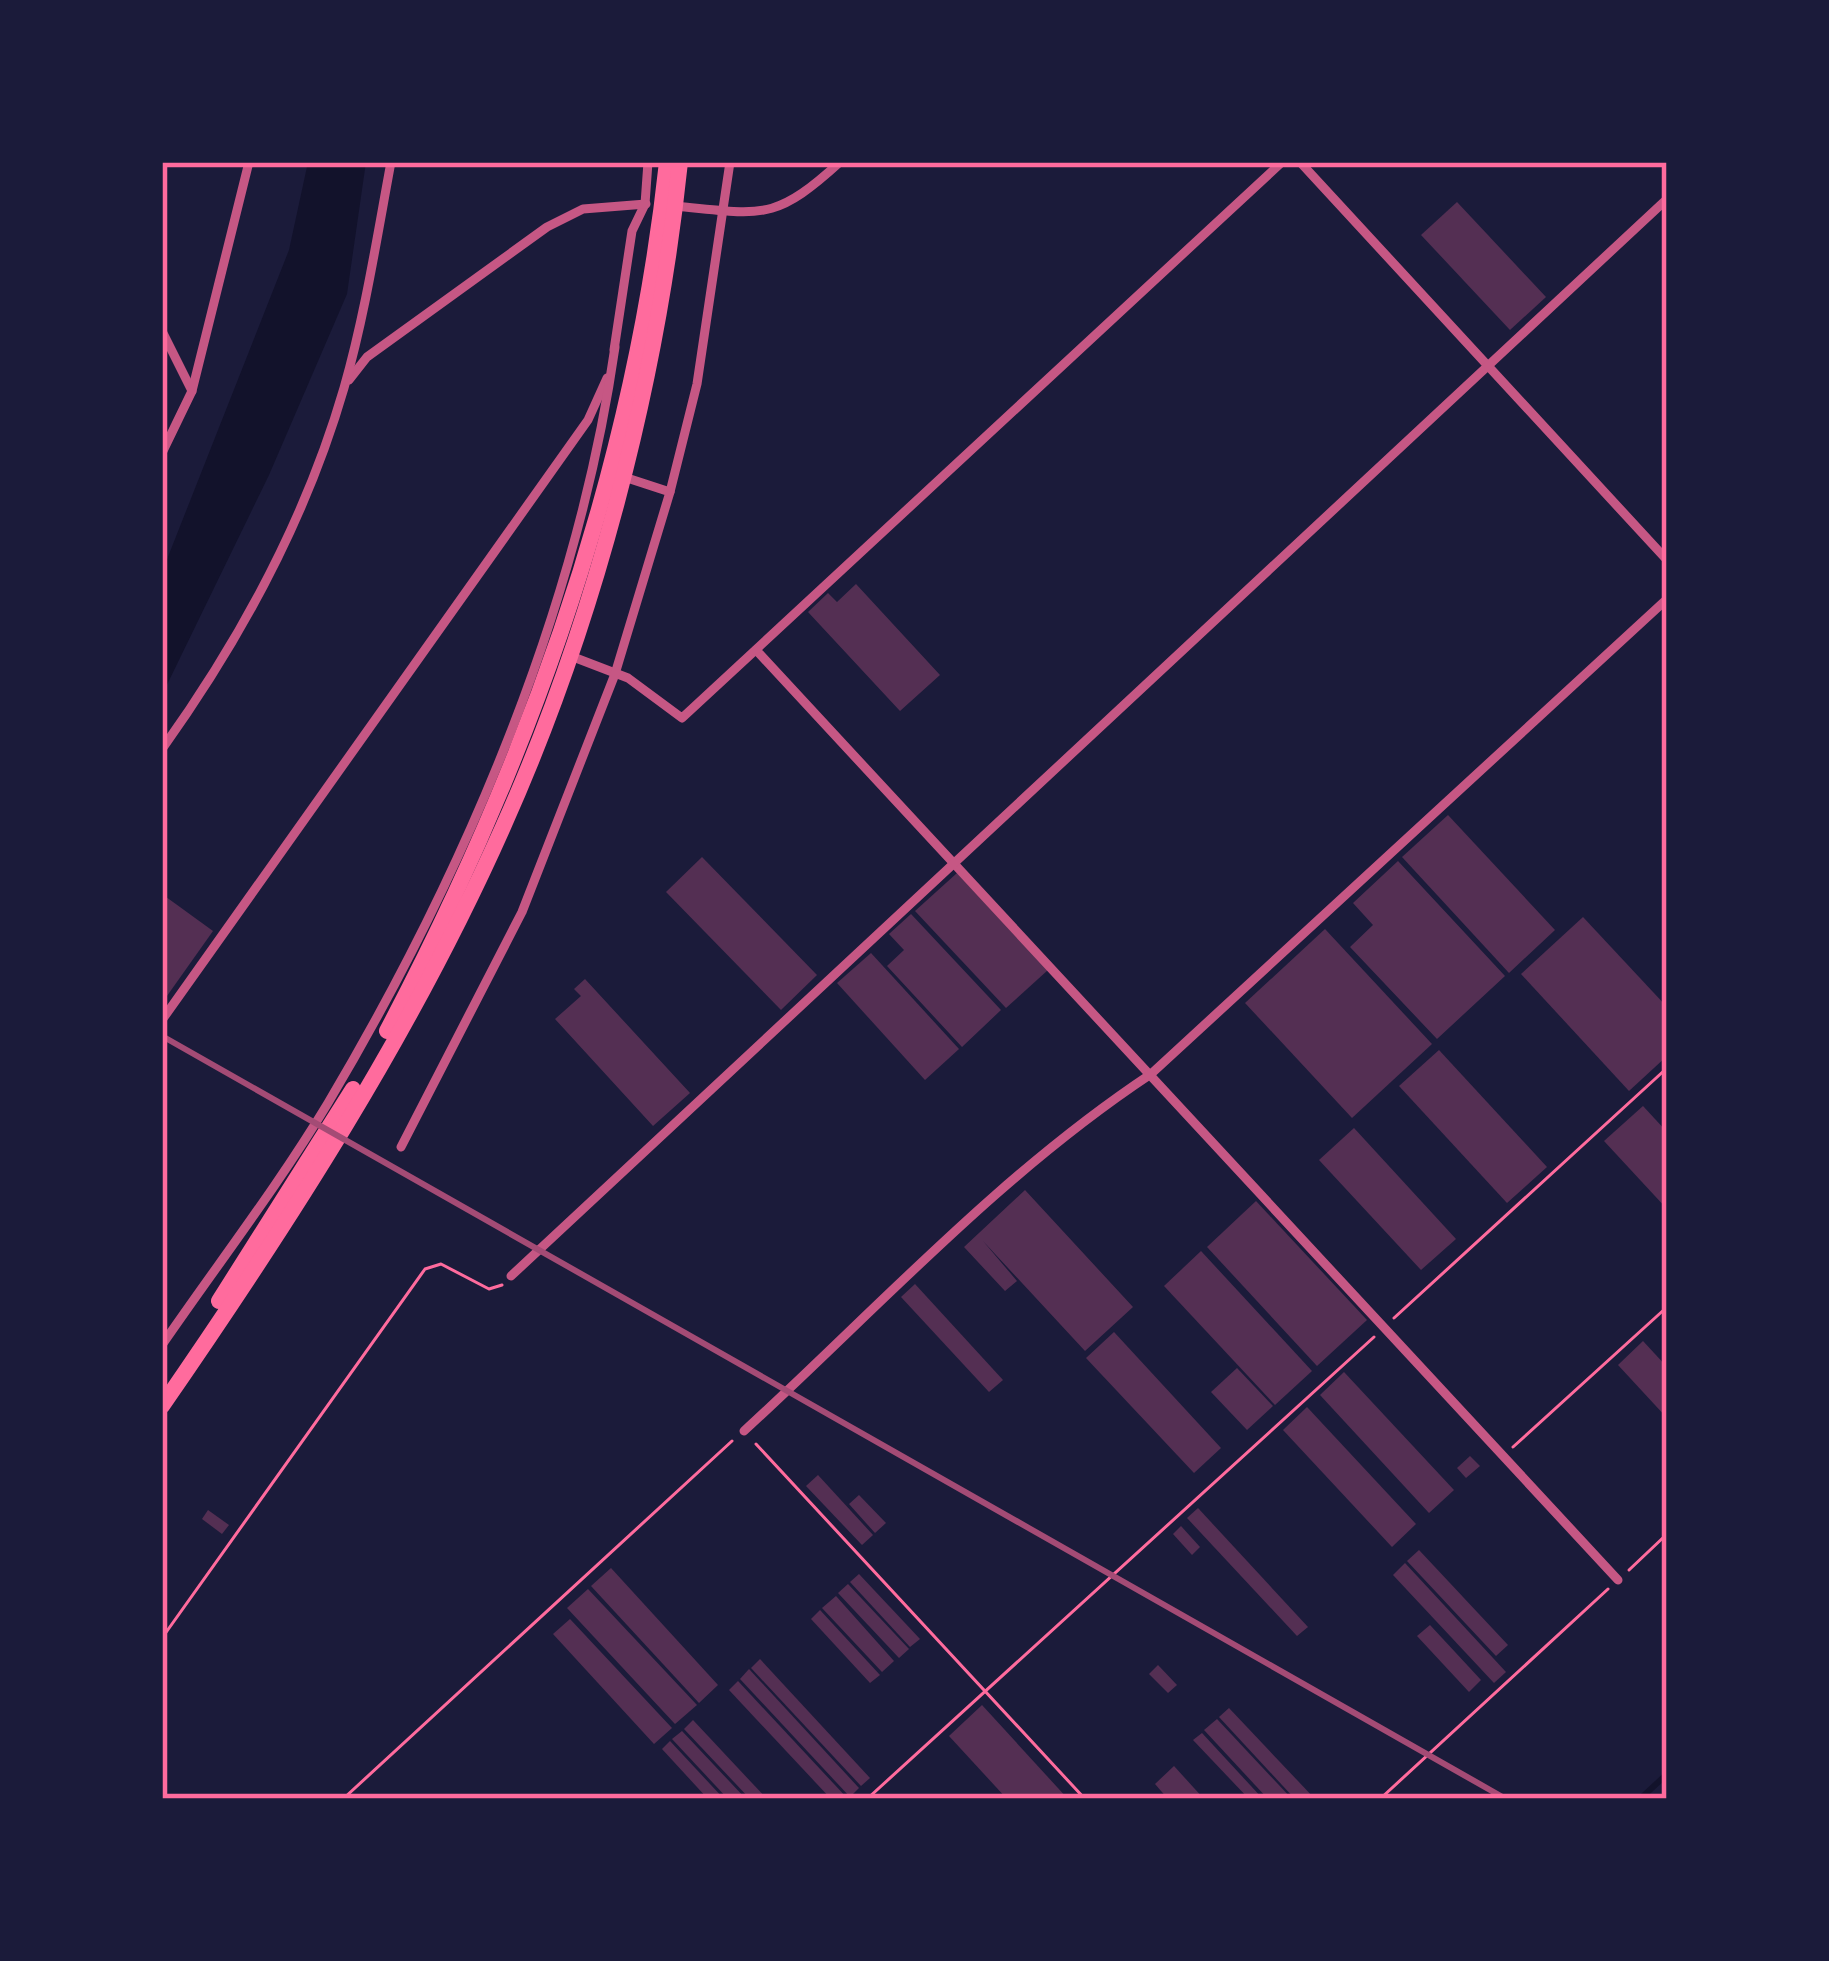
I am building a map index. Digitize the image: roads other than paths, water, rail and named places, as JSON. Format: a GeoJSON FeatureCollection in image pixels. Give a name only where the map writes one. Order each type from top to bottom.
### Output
{"type":"FeatureCollection","features":[{"type":"Feature","properties":{"kind":"highway"},"geometry":{"type":"LineString","coordinates":[[162,1386],[376,1052],[490,820],[549,672],[613,461],[641,337],[668,162]]}},
{"type":"Feature","properties":{"kind":"highway"},"geometry":{"type":"LineString","coordinates":[[162,1406],[311,1182],[385,1057],[504,826],[562,677],[625,464],[653,338],[680,162]]}},
{"type":"Feature","properties":{"kind":"street"},"geometry":{"type":"LineString","coordinates":[[162,453],[192,391],[249,162]]}},
{"type":"Feature","properties":{"kind":"street"},"geometry":{"type":"LineString","coordinates":[[162,749],[242,628],[317,469],[345,384],[392,162]]}},
{"type":"Feature","properties":{"kind":"street"},"geometry":{"type":"LineString","coordinates":[[162,1345],[326,1105],[471,820],[541,644],[593,468],[632,231],[645,204],[648,162]]}},
{"type":"Feature","properties":{"kind":"street"},"geometry":{"type":"LineString","coordinates":[[401,1147],[522,912],[615,674],[697,384],[727,211],[730,162]]}},
{"type":"Feature","properties":{"kind":"street"},"geometry":{"type":"LineString","coordinates":[[345,384],[367,357],[547,227],[583,209],[645,204],[727,211],[787,207],[840,162]]}},
{"type":"Feature","properties":{"kind":"street"},"geometry":{"type":"LineString","coordinates":[[541,644],[615,674],[682,718],[1282,162]]}},
{"type":"Feature","properties":{"kind":"street"},"geometry":{"type":"LineString","coordinates":[[1300,162],[1667,560]]}},
{"type":"Feature","properties":{"kind":"street"},"geometry":{"type":"LineString","coordinates":[[511,1276],[1667,199]]}},
{"type":"Feature","properties":{"kind":"street"},"geometry":{"type":"LineString","coordinates":[[162,331],[192,391]]}},
{"type":"Feature","properties":{"kind":"street"},"geometry":{"type":"LineString","coordinates":[[162,1020],[588,420],[615,347]]}},
{"type":"Feature","properties":{"kind":"street"},"geometry":{"type":"LineString","coordinates":[[593,468],[670,492]]}},
{"type":"Feature","properties":{"kind":"street"},"geometry":{"type":"LineString","coordinates":[[744,1431],[1068,1129],[1151,1074],[1667,599]]}},
{"type":"Feature","properties":{"kind":"street"},"geometry":{"type":"LineString","coordinates":[[756,650],[1618,1580]]}},
{"type":"Feature","properties":{"kind":"waterway"},"geometry":{"type":"LineString","coordinates":[[162,165],[172,162]]}},
{"type":"Feature","properties":{"kind":"waterway"},"geometry":{"type":"LineString","coordinates":[[1640,1799],[1667,1774]]}},
{"type":"Feature","properties":{"kind":"railway"},"geometry":{"type":"LineString","coordinates":[[162,1036],[1506,1799]]}}]}
